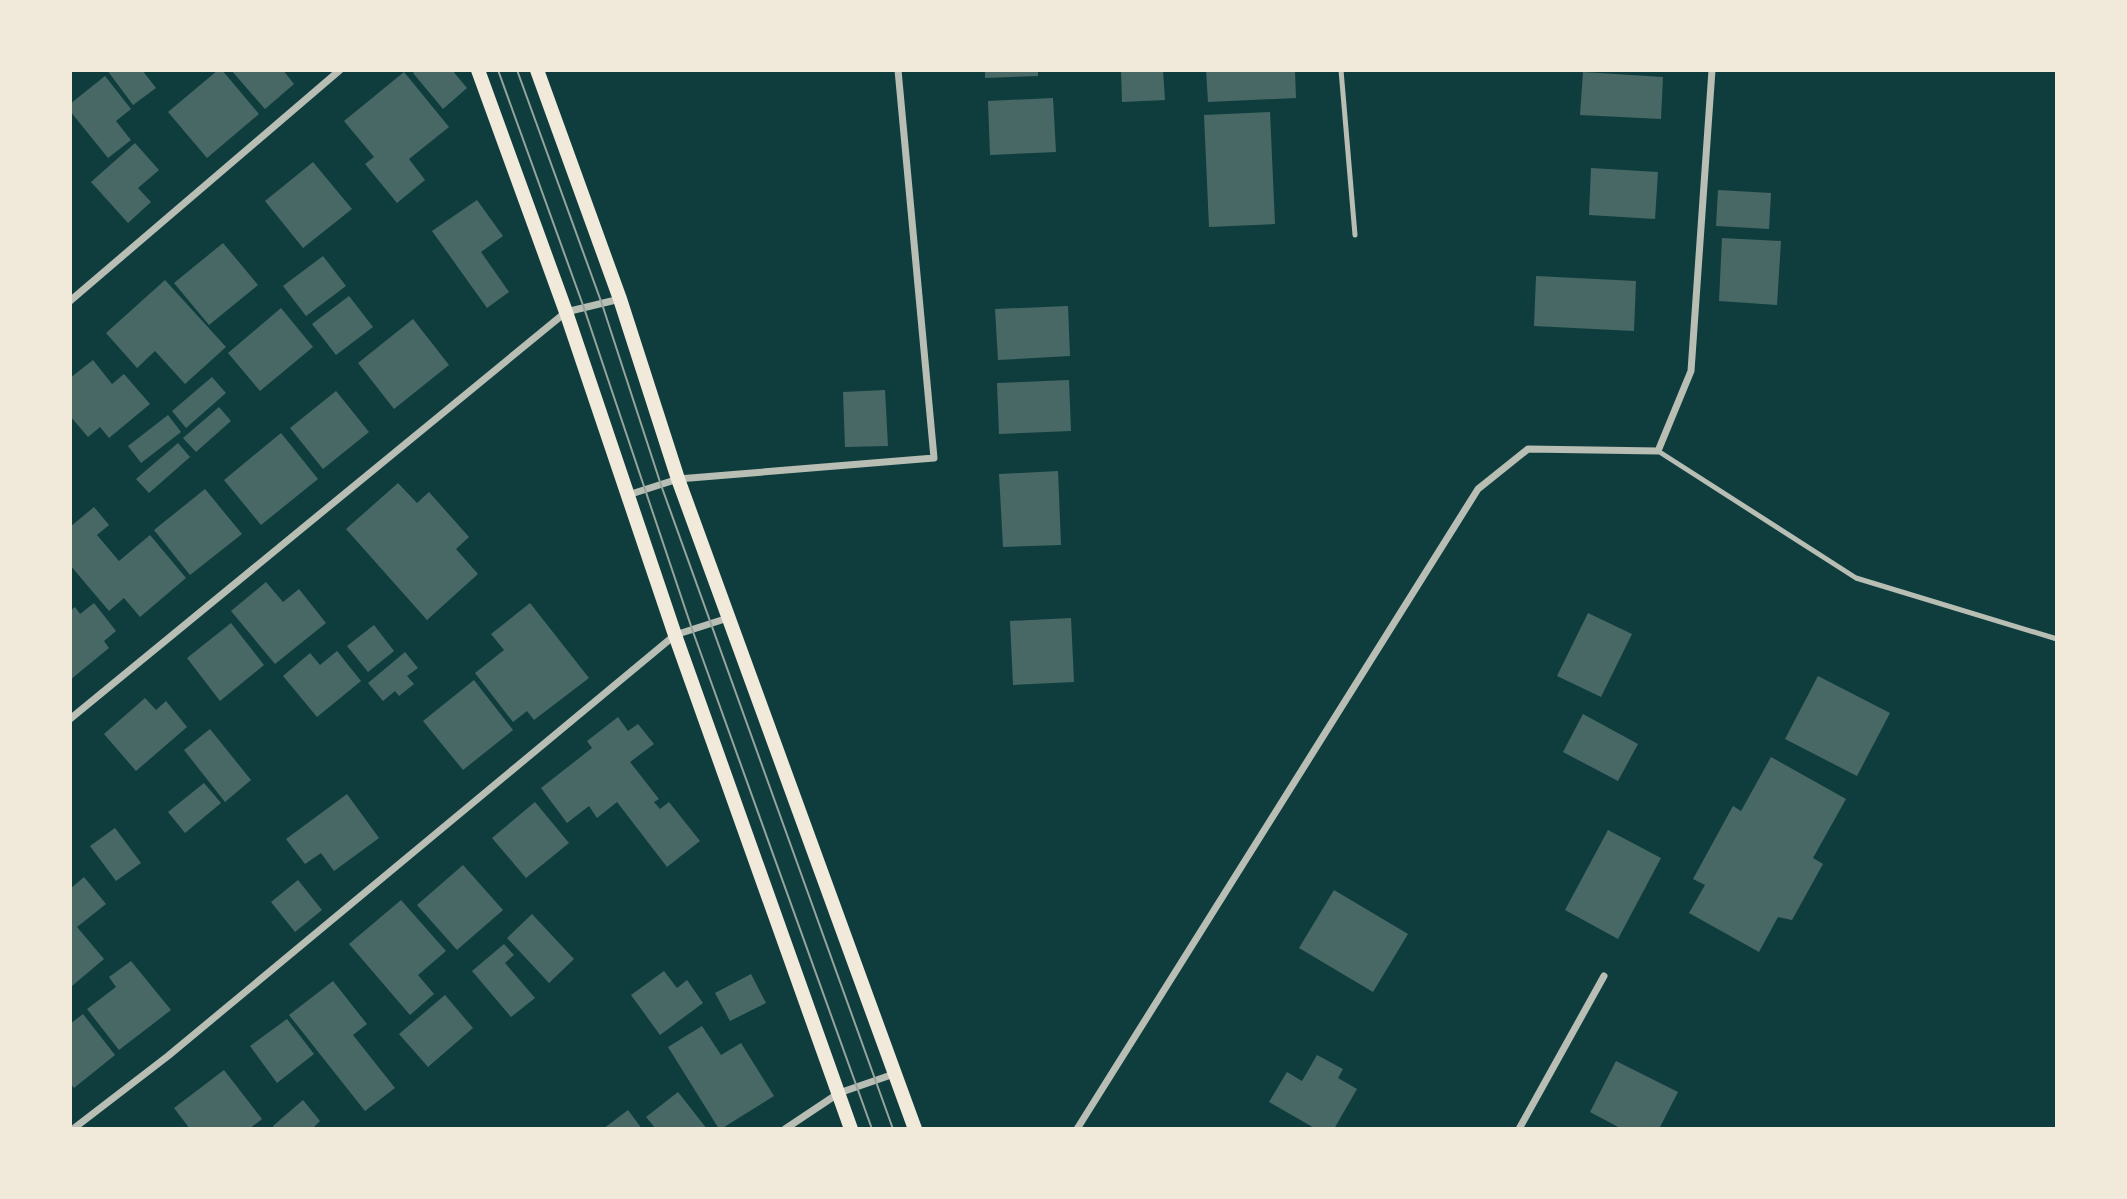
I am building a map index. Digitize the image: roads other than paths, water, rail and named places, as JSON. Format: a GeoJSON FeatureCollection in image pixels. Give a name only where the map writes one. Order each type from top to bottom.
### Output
{"type":"FeatureCollection","features":[{"type":"Feature","properties":{"kind":"main road"},"geometry":{"type":"LineString","coordinates":[[478,70],[566,313],[675,635],[851,1129]]}},
{"type":"Feature","properties":{"kind":"main road"},"geometry":{"type":"LineString","coordinates":[[537,70],[620,299],[678,479],[915,1129]]}},
{"type":"Feature","properties":{"kind":"street"},"geometry":{"type":"LineString","coordinates":[[70,301],[340,70]]}},
{"type":"Feature","properties":{"kind":"street"},"geometry":{"type":"LineString","coordinates":[[628,495],[678,479],[934,458],[898,70]]}},
{"type":"Feature","properties":{"kind":"street"},"geometry":{"type":"LineString","coordinates":[[1077,1129],[1478,489],[1528,449],[1658,451],[1691,370],[1712,70]]}},
{"type":"Feature","properties":{"kind":"street"},"geometry":{"type":"LineString","coordinates":[[70,719],[566,313],[620,299]]}},
{"type":"Feature","properties":{"kind":"street"},"geometry":{"type":"LineString","coordinates":[[72,1129],[178,1047],[675,635],[728,618]]}},
{"type":"Feature","properties":{"kind":"street"},"geometry":{"type":"LineString","coordinates":[[1519,1129],[1604,976]]}},
{"type":"Feature","properties":{"kind":"street"},"geometry":{"type":"LineString","coordinates":[[785,1129],[839,1093],[894,1074]]}},
{"type":"Feature","properties":{"kind":"lane"},"geometry":{"type":"LineString","coordinates":[[1341,70],[1355,235]]}},
{"type":"Feature","properties":{"kind":"lane"},"geometry":{"type":"LineString","coordinates":[[1658,451],[1856,578],[2057,639]]}},
{"type":"Feature","properties":{"kind":"tram line"},"geometry":{"type":"LineString","coordinates":[[498,70],[584,308],[692,629],[872,1129]]}},
{"type":"Feature","properties":{"kind":"tram line"},"geometry":{"type":"LineString","coordinates":[[517,70],[602,304],[661,485],[893,1129]]}}]}
